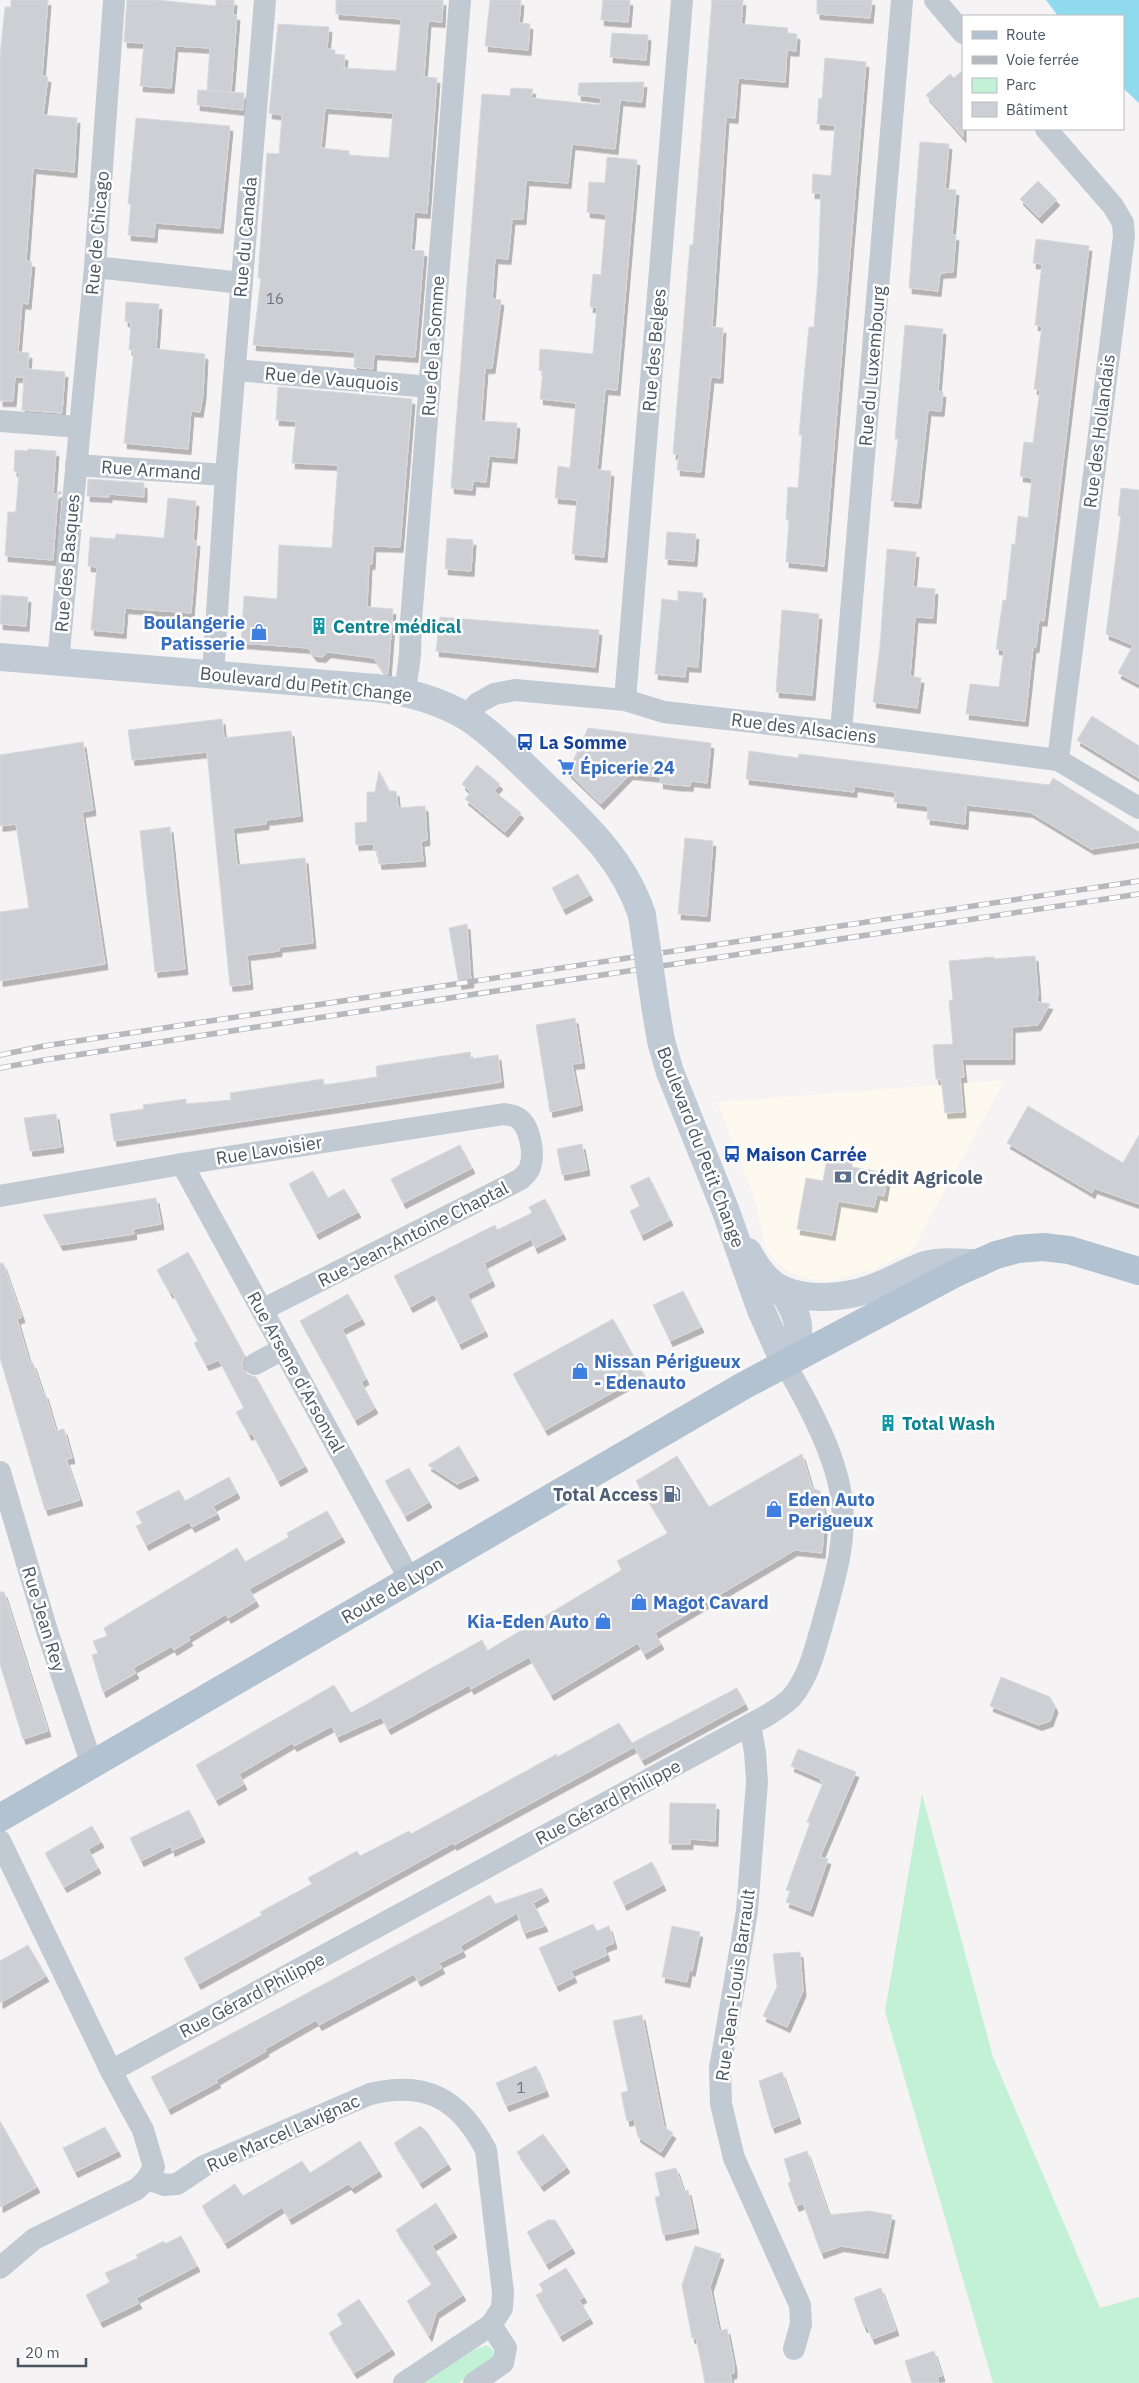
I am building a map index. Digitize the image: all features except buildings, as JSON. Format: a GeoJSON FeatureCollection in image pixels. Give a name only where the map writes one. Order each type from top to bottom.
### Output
{"type":"FeatureCollection","features":[{"type":"Feature","properties":{"kind":"main road","name":"Boulevard du Petit Change"},"geometry":{"type":"LineString","coordinates":[[0,657],[405,692],[420,696],[466,717],[501,744],[603,844],[635,894],[642,914],[661,1041],[670,1072],[726,1209],[761,1310],[785,1364]]}},
{"type":"Feature","properties":{"kind":"main road"},"geometry":{"type":"LineString","coordinates":[[726,1209],[753,1262],[768,1279],[782,1290],[792,1306],[799,1334],[797,1345],[785,1364]]}},
{"type":"Feature","properties":{"kind":"main road","name":"Route de Lyon"},"geometry":{"type":"LineString","coordinates":[[0,1818],[735,1391],[979,1263],[1018,1249],[1042,1248],[1069,1250],[1139,1271]]}},
{"type":"Feature","properties":{"kind":"main road"},"geometry":{"type":"LineString","coordinates":[[782,1290],[814,1297],[834,1297],[869,1290],[922,1266],[979,1263]]}},
{"type":"Feature","properties":{"kind":"street","name":"Rue de Chicago"},"geometry":{"type":"LineString","coordinates":[[76,465],[95,267],[114,0]]}},
{"type":"Feature","properties":{"kind":"street","name":"Rue du Canada"},"geometry":{"type":"LineString","coordinates":[[213,674],[234,370],[265,0]]}},
{"type":"Feature","properties":{"kind":"street","name":"Rue de la Somme"},"geometry":{"type":"LineString","coordinates":[[405,692],[410,655],[411,621],[460,0]]}},
{"type":"Feature","properties":{"kind":"street","name":"Rue des Belges"},"geometry":{"type":"LineString","coordinates":[[625,700],[682,0]]}},
{"type":"Feature","properties":{"kind":"street","name":"Rue du Luxembourg"},"geometry":{"type":"LineString","coordinates":[[841,732],[902,0]]}},
{"type":"Feature","properties":{"kind":"street"},"geometry":{"type":"LineString","coordinates":[[935,0],[962,31]]}},
{"type":"Feature","properties":{"kind":"street","name":"Rue des Hollandais"},"geometry":{"type":"LineString","coordinates":[[1047,130],[1113,206],[1123,223],[1124,236],[1058,760]]}},
{"type":"Feature","properties":{"kind":"street"},"geometry":{"type":"LineString","coordinates":[[95,267],[242,283]]}},
{"type":"Feature","properties":{"kind":"street","name":"Rue de Vauquois"},"geometry":{"type":"LineString","coordinates":[[234,370],[430,387]]}},
{"type":"Feature","properties":{"kind":"street"},"geometry":{"type":"LineString","coordinates":[[0,421],[79,427]]}},
{"type":"Feature","properties":{"kind":"street","name":"Rue Armand"},"geometry":{"type":"LineString","coordinates":[[76,465],[226,475]]}},
{"type":"Feature","properties":{"kind":"street","name":"Rue des Basques"},"geometry":{"type":"LineString","coordinates":[[58,662],[76,465]]}},
{"type":"Feature","properties":{"kind":"street","name":"Rue des Alsaciens"},"geometry":{"type":"LineString","coordinates":[[466,717],[478,703],[494,694],[507,691],[625,700],[664,712],[841,732],[1058,760],[1139,808]]}},
{"type":"Feature","properties":{"kind":"street","name":"Rue Lavoisier"},"geometry":{"type":"LineString","coordinates":[[0,1196],[182,1164],[504,1114],[517,1117],[524,1124],[529,1135]]}},
{"type":"Feature","properties":{"kind":"street","name":"Rue Jean-Antoine Chaptal"},"geometry":{"type":"LineString","coordinates":[[262,1310],[521,1179],[530,1170],[532,1160],[529,1135]]}},
{"type":"Feature","properties":{"kind":"street","name":"Rue Arsene d'Arsonval"},"geometry":{"type":"LineString","coordinates":[[182,1164],[410,1580]]}},
{"type":"Feature","properties":{"kind":"street"},"geometry":{"type":"LineString","coordinates":[[256,1364],[283,1349]]}},
{"type":"Feature","properties":{"kind":"street","name":"Rue Gérard Philippe"},"geometry":{"type":"LineString","coordinates":[[111,2071],[750,1725],[790,1699],[812,1661],[837,1570],[842,1534],[842,1505],[836,1476],[824,1443],[785,1364]]}},
{"type":"Feature","properties":{"kind":"street","name":"Rue Jean Rey"},"geometry":{"type":"LineString","coordinates":[[0,1472],[48,1634],[92,1765]]}},
{"type":"Feature","properties":{"kind":"street","name":"Rue Jean-Louis Barrault"},"geometry":{"type":"LineString","coordinates":[[750,1725],[755,1752],[757,1782],[747,1910],[720,2068],[720,2104],[734,2158],[800,2305],[800,2324],[794,2349]]}},
{"type":"Feature","properties":{"kind":"street"},"geometry":{"type":"LineString","coordinates":[[0,1841],[111,2071],[143,2130],[154,2166],[147,2179],[137,2189],[34,2239],[0,2268]]}},
{"type":"Feature","properties":{"kind":"street","name":"Rue Marcel Lavignac"},"geometry":{"type":"LineString","coordinates":[[147,2179],[165,2185],[176,2184],[204,2166],[370,2094],[393,2088],[420,2091],[439,2097],[462,2114],[475,2129],[486,2150],[503,2292],[502,2308],[491,2325],[404,2383]]}},
{"type":"Feature","properties":{"kind":"street"},"geometry":{"type":"LineString","coordinates":[[474,2383],[503,2363],[506,2348],[491,2325]]}},
{"type":"Feature","properties":{"kind":"shaded area"},"geometry":{"type":"Polygon","coordinates":[[[1005,1080],[912,1250],[875,1269],[829,1281],[808,1279],[790,1272],[776,1262],[766,1249],[753,1194],[717,1102],[1005,1080]]]}},
{"type":"Feature","properties":{"kind":"green space"},"geometry":{"type":"Polygon","coordinates":[[[922,1794],[993,2057],[1100,2308],[1139,2297],[1139,2383],[993,2383],[885,2011],[922,1794]]]}},
{"type":"Feature","properties":{"kind":"green space"},"geometry":{"type":"Polygon","coordinates":[[[486,2345],[493,2350],[493,2359],[458,2383],[421,2383],[474,2350],[486,2345]]]}},
{"type":"Feature","properties":{"kind":"water"},"geometry":{"type":"Polygon","coordinates":[[[1046,0],[1139,0],[1139,103],[1124,89],[1124,15],[1057,15],[1046,0]]]}},
{"type":"Feature","properties":{"kind":"railway"},"geometry":{"type":"LineString","coordinates":[[0,1055],[44,1046],[1139,881]]}},
{"type":"Feature","properties":{"kind":"railway"},"geometry":{"type":"LineString","coordinates":[[0,1068],[257,1027],[1139,894]]}},
{"type":"Feature","properties":{"kind":"place","name":"Centre médical"},"geometry":{"type":"Point","coordinates":[319,626]}},
{"type":"Feature","properties":{"kind":"place","name":"Boulangerie Patisserie"},"geometry":{"type":"Point","coordinates":[259,632]}},
{"type":"Feature","properties":{"kind":"place","name":"La Somme"},"geometry":{"type":"Point","coordinates":[525,742]}},
{"type":"Feature","properties":{"kind":"place","name":"Épicerie 24"},"geometry":{"type":"Point","coordinates":[566,767]}},
{"type":"Feature","properties":{"kind":"place","name":"Maison Carrée"},"geometry":{"type":"Point","coordinates":[732,1154]}},
{"type":"Feature","properties":{"kind":"place","name":"Crédit Agricole"},"geometry":{"type":"Point","coordinates":[843,1177]}},
{"type":"Feature","properties":{"kind":"place","name":"Nissan Périgueux - Edenauto"},"geometry":{"type":"Point","coordinates":[580,1371]}},
{"type":"Feature","properties":{"kind":"place","name":"Total Wash"},"geometry":{"type":"Point","coordinates":[888,1423]}},
{"type":"Feature","properties":{"kind":"place","name":"Total Access"},"geometry":{"type":"Point","coordinates":[672,1494]}},
{"type":"Feature","properties":{"kind":"place","name":"Eden Auto Perigueux"},"geometry":{"type":"Point","coordinates":[774,1509]}},
{"type":"Feature","properties":{"kind":"place","name":"Magot Cavard"},"geometry":{"type":"Point","coordinates":[639,1602]}},
{"type":"Feature","properties":{"kind":"place","name":"Kia-Eden Auto"},"geometry":{"type":"Point","coordinates":[603,1621]}}]}
